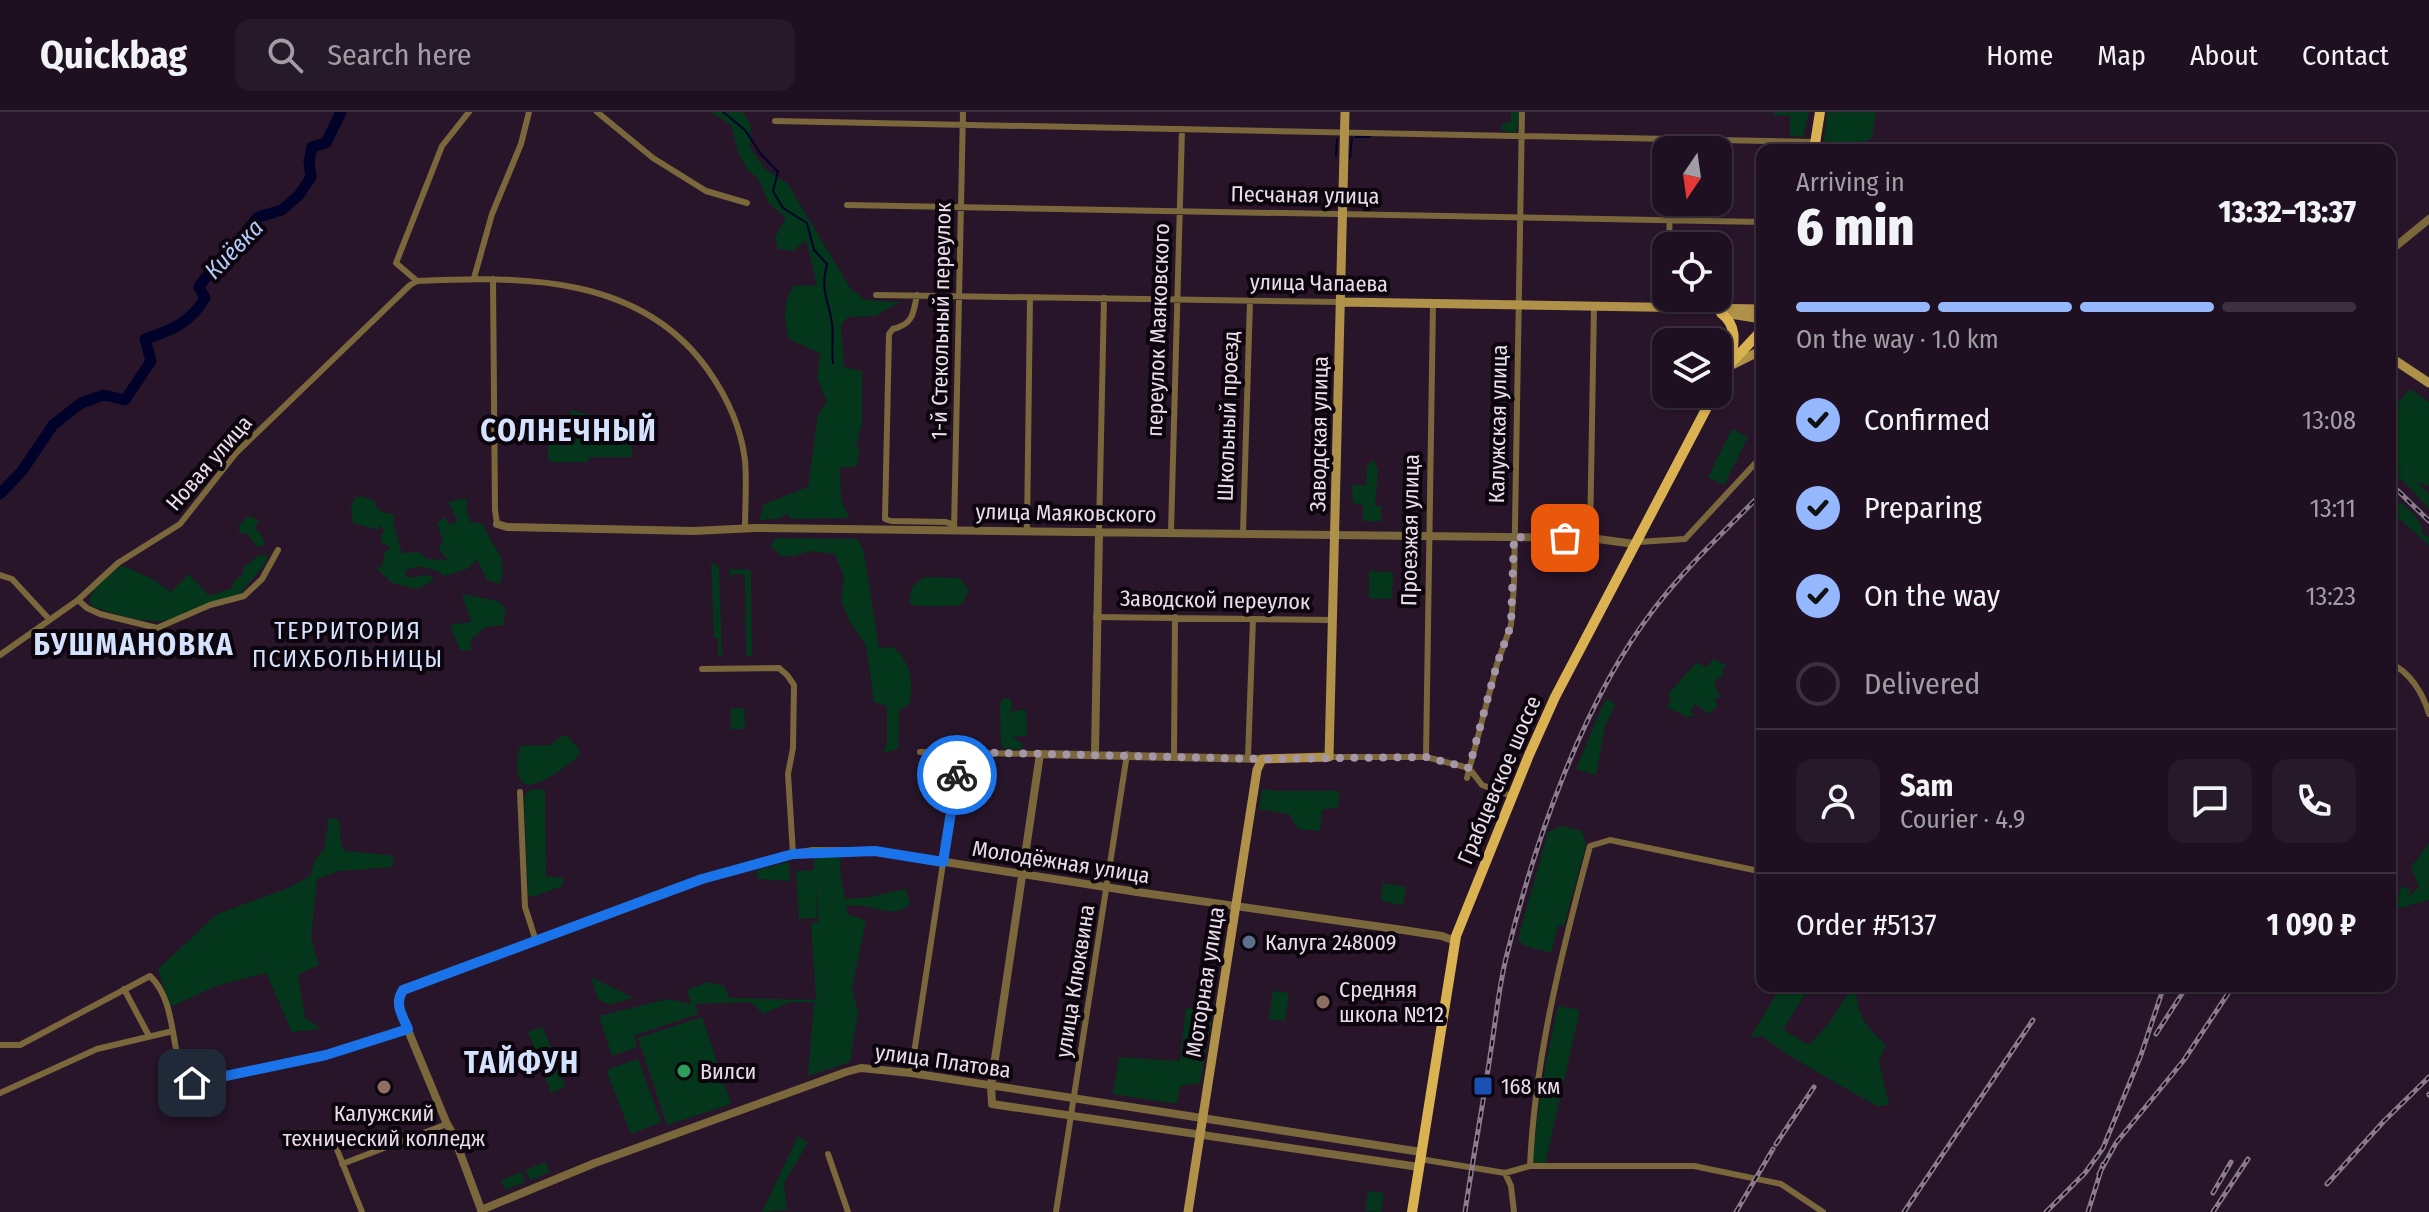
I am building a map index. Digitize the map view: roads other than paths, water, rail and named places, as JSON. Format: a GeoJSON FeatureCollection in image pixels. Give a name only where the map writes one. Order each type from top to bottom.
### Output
{"type":"FeatureCollection","features":[{"type":"Feature","properties":{"kind":"main road","name":"Заводская улица"},"geometry":{"type":"LineString","coordinates":[[1329,757],[1345,112]]}},
{"type":"Feature","properties":{"kind":"main road"},"geometry":{"type":"LineString","coordinates":[[1814,144],[1820,112]]}},
{"type":"Feature","properties":{"kind":"main road","name":"улица Чапаева"},"geometry":{"type":"LineString","coordinates":[[1341,302],[1652,304]]}},
{"type":"Feature","properties":{"kind":"main road","name":"улица Чапаева"},"geometry":{"type":"LineString","coordinates":[[1732,309],[1756,309]]}},
{"type":"Feature","properties":{"kind":"main road"},"geometry":{"type":"LineString","coordinates":[[1714,312],[1756,318]]}},
{"type":"Feature","properties":{"kind":"main road"},"geometry":{"type":"LineString","coordinates":[[1721,313],[1734,330],[1732,344]]}},
{"type":"Feature","properties":{"kind":"main road"},"geometry":{"type":"LineString","coordinates":[[1732,363],[1756,337]]}},
{"type":"Feature","properties":{"kind":"main road"},"geometry":{"type":"LineString","coordinates":[[1732,365],[1756,353]]}},
{"type":"Feature","properties":{"kind":"main road"},"geometry":{"type":"LineString","coordinates":[[2396,361],[2429,383]]}},
{"type":"Feature","properties":{"kind":"main road","name":"Грабцевское шоссе"},"geometry":{"type":"LineString","coordinates":[[1412,1212],[1455,941],[1555,697],[1707,408]]}},
{"type":"Feature","properties":{"kind":"main road"},"geometry":{"type":"LineString","coordinates":[[1262,759],[1329,757]]}},
{"type":"Feature","properties":{"kind":"main road","name":"Моторная улица"},"geometry":{"type":"LineString","coordinates":[[1188,1212],[1254,784],[1262,759]]}},
{"type":"Feature","properties":{"kind":"street"},"geometry":{"type":"LineString","coordinates":[[469,112],[442,146],[396,263],[417,281],[474,278],[558,284],[642,309],[693,348],[719,386],[737,427],[744,459],[745,528]]}},
{"type":"Feature","properties":{"kind":"street"},"geometry":{"type":"LineString","coordinates":[[474,278],[492,214],[521,144],[529,112]]}},
{"type":"Feature","properties":{"kind":"street"},"geometry":{"type":"LineString","coordinates":[[597,112],[653,158],[706,191],[747,203]]}},
{"type":"Feature","properties":{"kind":"street","name":"1-й Стекольный переулок"},"geometry":{"type":"LineString","coordinates":[[954,527],[963,112]]}},
{"type":"Feature","properties":{"kind":"street","name":"Калужская улица"},"geometry":{"type":"LineString","coordinates":[[1467,778],[1497,664],[1511,625],[1522,112]]}},
{"type":"Feature","properties":{"kind":"street"},"geometry":{"type":"LineString","coordinates":[[775,121],[875,120],[963,125],[1652,138]]}},
{"type":"Feature","properties":{"kind":"street","name":"переулок Маяковского"},"geometry":{"type":"LineString","coordinates":[[1171,532],[1182,129]]}},
{"type":"Feature","properties":{"kind":"street"},"geometry":{"type":"LineString","coordinates":[[1732,141],[1778,144]]}},
{"type":"Feature","properties":{"kind":"street","name":"Песчаная улица"},"geometry":{"type":"LineString","coordinates":[[847,205],[1756,222]]}},
{"type":"Feature","properties":{"kind":"street"},"geometry":{"type":"LineString","coordinates":[[1670,216],[1670,232]]}},
{"type":"Feature","properties":{"kind":"street"},"geometry":{"type":"LineString","coordinates":[[2396,246],[2429,219]]}},
{"type":"Feature","properties":{"kind":"street"},"geometry":{"type":"LineString","coordinates":[[493,279],[497,524]]}},
{"type":"Feature","properties":{"kind":"street","name":"Новая улица"},"geometry":{"type":"LineString","coordinates":[[0,655],[78,600],[118,563],[180,524],[236,453],[417,281]]}},
{"type":"Feature","properties":{"kind":"street","name":"улица Чапаева"},"geometry":{"type":"LineString","coordinates":[[876,295],[1341,302]]}},
{"type":"Feature","properties":{"kind":"street"},"geometry":{"type":"LineString","coordinates":[[917,295],[912,318],[889,334],[885,519],[946,522],[954,527]]}},
{"type":"Feature","properties":{"kind":"street"},"geometry":{"type":"LineString","coordinates":[[1027,531],[1030,298]]}},
{"type":"Feature","properties":{"kind":"street"},"geometry":{"type":"LineString","coordinates":[[1099,531],[1104,298]]}},
{"type":"Feature","properties":{"kind":"street","name":"Школьный проезд"},"geometry":{"type":"LineString","coordinates":[[1243,533],[1250,300]]}},
{"type":"Feature","properties":{"kind":"street","name":"Проезжая улица"},"geometry":{"type":"LineString","coordinates":[[1426,757],[1433,303]]}},
{"type":"Feature","properties":{"kind":"street"},"geometry":{"type":"LineString","coordinates":[[1590,538],[1594,306]]}},
{"type":"Feature","properties":{"kind":"street"},"geometry":{"type":"LineString","coordinates":[[1635,544],[1643,540],[1685,539],[1756,462]]}},
{"type":"Feature","properties":{"kind":"street","name":"улица Маяковского"},"geometry":{"type":"LineString","coordinates":[[497,524],[507,527],[694,531],[954,527],[1027,531],[1590,538],[1635,544]]}},
{"type":"Feature","properties":{"kind":"street","name":"Заводской переулок"},"geometry":{"type":"LineString","coordinates":[[1095,753],[1099,531]]}},
{"type":"Feature","properties":{"kind":"street"},"geometry":{"type":"LineString","coordinates":[[78,600],[100,614],[157,628],[210,605],[244,596],[262,579],[278,550]]}},
{"type":"Feature","properties":{"kind":"street"},"geometry":{"type":"LineString","coordinates":[[0,575],[12,579],[49,619]]}},
{"type":"Feature","properties":{"kind":"street","name":"Заводской переулок"},"geometry":{"type":"LineString","coordinates":[[1096,617],[1333,620]]}},
{"type":"Feature","properties":{"kind":"street"},"geometry":{"type":"LineString","coordinates":[[1174,755],[1175,617]]}},
{"type":"Feature","properties":{"kind":"street"},"geometry":{"type":"LineString","coordinates":[[1248,757],[1253,619]]}},
{"type":"Feature","properties":{"kind":"street"},"geometry":{"type":"LineString","coordinates":[[2396,666],[2404,670],[2424,698],[2429,714]]}},
{"type":"Feature","properties":{"kind":"street"},"geometry":{"type":"LineString","coordinates":[[702,669],[779,668],[794,685],[793,748],[788,774],[793,854]]}},
{"type":"Feature","properties":{"kind":"street"},"geometry":{"type":"LineString","coordinates":[[920,752],[1095,753],[1262,759]]}},
{"type":"Feature","properties":{"kind":"street"},"geometry":{"type":"LineString","coordinates":[[911,1073],[960,752]]}},
{"type":"Feature","properties":{"kind":"street"},"geometry":{"type":"LineString","coordinates":[[991,1086],[1040,754]]}},
{"type":"Feature","properties":{"kind":"street","name":"улица Клюквина"},"geometry":{"type":"LineString","coordinates":[[1056,1212],[1127,754]]}},
{"type":"Feature","properties":{"kind":"street"},"geometry":{"type":"LineString","coordinates":[[1329,757],[1426,757],[1469,768],[1482,785],[1512,796]]}},
{"type":"Feature","properties":{"kind":"street"},"geometry":{"type":"LineString","coordinates":[[520,792],[525,907],[536,941]]}},
{"type":"Feature","properties":{"kind":"street"},"geometry":{"type":"LineString","coordinates":[[1530,1166],[1540,1062],[1567,932],[1590,846],[1610,840],[1756,871]]}},
{"type":"Feature","properties":{"kind":"street","name":"Молодёжная улица"},"geometry":{"type":"LineString","coordinates":[[408,1029],[400,1011],[399,997],[403,990],[702,879],[793,854],[875,851],[1442,936],[1455,941]]}},
{"type":"Feature","properties":{"kind":"street"},"geometry":{"type":"LineString","coordinates":[[0,1045],[20,1045],[150,976],[158,984],[184,1080],[192,1083],[326,1055],[408,1029],[482,1211]]}},
{"type":"Feature","properties":{"kind":"street"},"geometry":{"type":"LineString","coordinates":[[124,989],[149,1036]]}},
{"type":"Feature","properties":{"kind":"street"},"geometry":{"type":"LineString","coordinates":[[0,1093],[97,1049],[173,1031]]}},
{"type":"Feature","properties":{"kind":"street","name":"улица Платова"},"geometry":{"type":"LineString","coordinates":[[482,1211],[595,1163],[861,1068],[1203,1118],[1420,1159]]}},
{"type":"Feature","properties":{"kind":"street","name":"улица Платова"},"geometry":{"type":"LineString","coordinates":[[991,1086],[992,1104],[1200,1134],[1420,1159]]}},
{"type":"Feature","properties":{"kind":"street"},"geometry":{"type":"LineString","coordinates":[[342,1164],[447,1124]]}},
{"type":"Feature","properties":{"kind":"street"},"geometry":{"type":"LineString","coordinates":[[336,1147],[362,1212]]}},
{"type":"Feature","properties":{"kind":"street"},"geometry":{"type":"LineString","coordinates":[[828,1154],[848,1212]]}},
{"type":"Feature","properties":{"kind":"street"},"geometry":{"type":"LineString","coordinates":[[1420,1159],[1505,1173],[1530,1166],[1694,1166],[1781,1184],[1823,1212]]}},
{"type":"Feature","properties":{"kind":"street"},"geometry":{"type":"LineString","coordinates":[[1505,1173],[1511,1186],[1514,1212]]}},
{"type":"Feature","properties":{"kind":"waterway","name":"Киёвка"},"geometry":{"type":"LineString","coordinates":[[0,494],[22,471],[53,425],[81,403],[104,395],[125,400],[151,361],[145,339],[172,329],[187,319],[205,298],[199,287],[206,277],[235,254],[239,241],[258,217],[282,210],[299,195],[311,177],[309,162],[312,147],[326,143],[341,112]]}},
{"type":"Feature","properties":{"kind":"waterway"},"geometry":{"type":"LineString","coordinates":[[723,112],[745,130],[760,153],[778,172],[773,191],[783,208],[807,223],[814,250],[827,264],[824,288],[832,323],[833,363]]}},
{"type":"Feature","properties":{"kind":"waterway"},"geometry":{"type":"LineString","coordinates":[[1355,137],[1370,137]]}},
{"type":"Feature","properties":{"kind":"waterway"},"geometry":{"type":"LineString","coordinates":[[1350,158],[1352,138]]}},
{"type":"Feature","properties":{"kind":"waterway"},"geometry":{"type":"LineString","coordinates":[[1336,156],[1337,139]]}},
{"type":"Feature","properties":{"kind":"railway"},"geometry":{"type":"LineString","coordinates":[[2396,489],[2429,521]]}},
{"type":"Feature","properties":{"kind":"railway"},"geometry":{"type":"LineString","coordinates":[[1465,1212],[1504,966],[1532,865],[1564,774],[1605,686],[1628,646],[1692,564],[1756,499]]}},
{"type":"Feature","properties":{"kind":"railway"},"geometry":{"type":"LineString","coordinates":[[2046,1212],[2085,1173],[2103,1148],[2141,1055],[2162,992]]}},
{"type":"Feature","properties":{"kind":"railway"},"geometry":{"type":"LineString","coordinates":[[2156,1034],[2183,992]]}},
{"type":"Feature","properties":{"kind":"railway"},"geometry":{"type":"LineString","coordinates":[[2099,1174],[2116,1143],[2184,1060],[2229,992]]}},
{"type":"Feature","properties":{"kind":"railway"},"geometry":{"type":"LineString","coordinates":[[1904,1212],[2033,1020]]}},
{"type":"Feature","properties":{"kind":"railway"},"geometry":{"type":"LineString","coordinates":[[2327,1184],[2429,1077]]}},
{"type":"Feature","properties":{"kind":"railway"},"geometry":{"type":"LineString","coordinates":[[1776,1144],[1814,1087]]}},
{"type":"Feature","properties":{"kind":"railway"},"geometry":{"type":"LineString","coordinates":[[1736,1212],[1773,1149]]}},
{"type":"Feature","properties":{"kind":"railway"},"geometry":{"type":"LineString","coordinates":[[2213,1212],[2248,1159]]}},
{"type":"Feature","properties":{"kind":"railway"},"geometry":{"type":"LineString","coordinates":[[2213,1193],[2231,1162]]}},
{"type":"Feature","properties":{"kind":"railway"},"geometry":{"type":"LineString","coordinates":[[2088,1212],[2103,1164]]}},
{"type":"Feature","properties":{"kind":"place","name":"Калуга 248009"},"geometry":{"type":"Point","coordinates":[1249,942]}},
{"type":"Feature","properties":{"kind":"place","name":"Средняя школа №12"},"geometry":{"type":"Point","coordinates":[1323,1002]}},
{"type":"Feature","properties":{"kind":"place","name":"Вилси"},"geometry":{"type":"Point","coordinates":[684,1071]}},
{"type":"Feature","properties":{"kind":"place","name":"168 км"},"geometry":{"type":"Point","coordinates":[1483,1086]}},
{"type":"Feature","properties":{"kind":"place","name":"Калужский технический колледж"},"geometry":{"type":"Point","coordinates":[384,1087]}},
{"type":"Feature","properties":{"kind":"district","name":"СОЛНЕЧНЫЙ"},"geometry":{"type":"Point","coordinates":[569,431]}},
{"type":"Feature","properties":{"kind":"district","name":"БУШМАНОВКА"},"geometry":{"type":"Point","coordinates":[134,645]}},
{"type":"Feature","properties":{"kind":"district","name":"ТЕРРИТОРИЯ ПСИХБОЛЬНИЦЫ"},"geometry":{"type":"Point","coordinates":[348,645]}},
{"type":"Feature","properties":{"kind":"district","name":"ТАЙФУН"},"geometry":{"type":"Point","coordinates":[522,1063]}}]}
